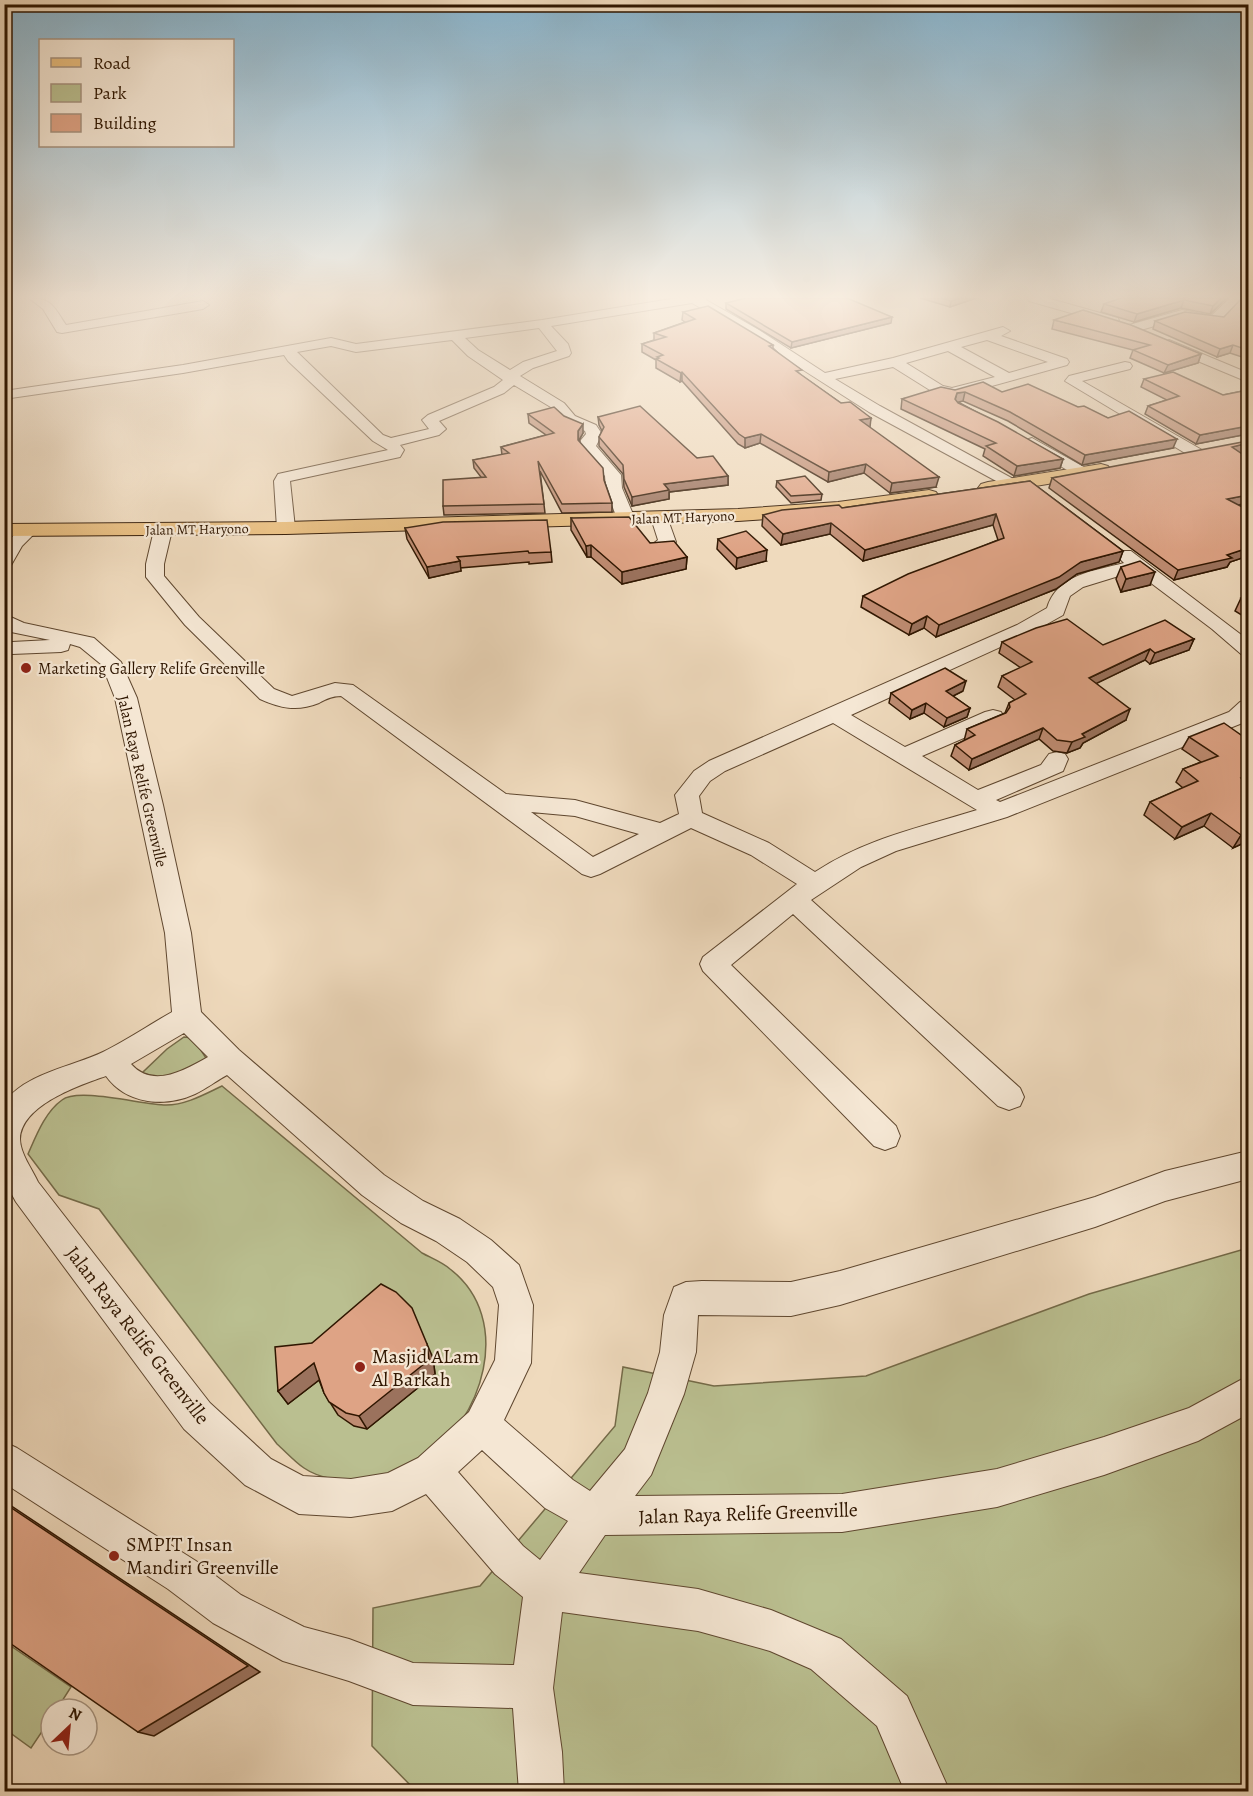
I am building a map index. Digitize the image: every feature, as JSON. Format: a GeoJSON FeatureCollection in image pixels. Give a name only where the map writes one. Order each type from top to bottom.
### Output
{"type":"FeatureCollection","features":[{"type":"Feature","properties":{"kind":"main road"},"geometry":{"type":"LineString","coordinates":[[1164,459],[1217,448]]}},
{"type":"Feature","properties":{"kind":"main road"},"geometry":{"type":"LineString","coordinates":[[970,490],[1117,468]]}},
{"type":"Feature","properties":{"kind":"main road","name":"Jalan MT Haryono"},"geometry":{"type":"LineString","coordinates":[[4,530],[286,528],[738,515],[838,508],[949,493]]}},
{"type":"Feature","properties":{"kind":"street"},"geometry":{"type":"LineString","coordinates":[[4,394],[91,382]]}},
{"type":"Feature","properties":{"kind":"street"},"geometry":{"type":"LineString","coordinates":[[286,528],[282,481],[284,477],[394,454],[396,450],[391,444],[378,438],[318,382]]}},
{"type":"Feature","properties":{"kind":"street"},"geometry":{"type":"LineString","coordinates":[[391,444],[434,432],[438,429],[430,420],[499,390],[509,382]]}},
{"type":"Feature","properties":{"kind":"street"},"geometry":{"type":"LineString","coordinates":[[521,382],[559,406],[570,419],[591,428],[594,434],[589,440],[588,447],[613,475],[614,489],[626,519]]}},
{"type":"Feature","properties":{"kind":"street"},"geometry":{"type":"LineString","coordinates":[[832,382],[854,398],[1050,499]]}},
{"type":"Feature","properties":{"kind":"street"},"geometry":{"type":"LineString","coordinates":[[929,382],[946,392],[991,382]]}},
{"type":"Feature","properties":{"kind":"street"},"geometry":{"type":"LineString","coordinates":[[1075,382],[1196,453]]}},
{"type":"Feature","properties":{"kind":"street"},"geometry":{"type":"LineString","coordinates":[[1023,438],[1085,474]]}},
{"type":"Feature","properties":{"kind":"street"},"geometry":{"type":"LineString","coordinates":[[658,548],[667,542],[660,518]]}},
{"type":"Feature","properties":{"kind":"street"},"geometry":{"type":"LineString","coordinates":[[4,563],[15,543],[29,530]]}},
{"type":"Feature","properties":{"kind":"street"},"geometry":{"type":"LineString","coordinates":[[164,530],[154,564],[155,577],[192,621],[267,694],[279,702],[292,705],[337,689],[346,690],[591,868],[691,818],[760,849],[1009,1097]]}},
{"type":"Feature","properties":{"kind":"street"},"geometry":{"type":"LineString","coordinates":[[1109,543],[1220,625],[1248,650]]}},
{"type":"Feature","properties":{"kind":"street"},"geometry":{"type":"LineString","coordinates":[[691,818],[687,795],[702,776],[717,765],[1045,619],[1056,611],[1060,595],[1079,583],[1137,565]]}},
{"type":"Feature","properties":{"kind":"street"},"geometry":{"type":"LineString","coordinates":[[4,620],[18,628],[90,644]]}},
{"type":"Feature","properties":{"kind":"street"},"geometry":{"type":"LineString","coordinates":[[4,646],[28,648],[90,644]]}},
{"type":"Feature","properties":{"kind":"street","name":"Jalan Raya Relife Greenville"},"geometry":{"type":"LineString","coordinates":[[90,644],[111,662],[126,698],[178,933],[187,1017],[229,1059],[373,1185],[412,1212],[448,1230],[479,1251],[507,1277],[516,1305],[513,1363],[482,1425],[431,1471],[392,1492],[351,1498],[299,1495],[258,1472],[231,1449],[197,1416],[169,1381],[27,1192],[12,1163],[5,1139],[11,1119],[21,1104],[62,1078],[112,1061],[187,1017]]}},
{"type":"Feature","properties":{"kind":"street"},"geometry":{"type":"LineString","coordinates":[[885,1136],[712,964],[805,892],[853,860],[894,843],[998,811],[1237,717],[1248,707]]}},
{"type":"Feature","properties":{"kind":"street"},"geometry":{"type":"LineString","coordinates":[[834,714],[998,811]]}},
{"type":"Feature","properties":{"kind":"street"},"geometry":{"type":"LineString","coordinates":[[906,755],[993,717]]}},
{"type":"Feature","properties":{"kind":"street"},"geometry":{"type":"LineString","coordinates":[[977,799],[1049,770],[1055,766],[1057,759]]}},
{"type":"Feature","properties":{"kind":"street"},"geometry":{"type":"LineString","coordinates":[[502,802],[575,808],[660,832]]}},
{"type":"Feature","properties":{"kind":"street"},"geometry":{"type":"LineString","coordinates":[[112,1061],[123,1076],[135,1086],[161,1089],[185,1085],[229,1059]]}},
{"type":"Feature","properties":{"kind":"street"},"geometry":{"type":"LineString","coordinates":[[542,1791],[532,1688],[544,1589],[595,1516],[638,1462],[666,1394],[678,1352],[681,1315],[686,1299],[791,1299],[840,1288],[1095,1212],[1165,1186],[1248,1165]]}},
{"type":"Feature","properties":{"kind":"street","name":"Jalan Raya Relife Greenville"},"geometry":{"type":"LineString","coordinates":[[595,1516],[842,1513],[997,1488],[1104,1456],[1198,1423],[1248,1394]]}},
{"type":"Feature","properties":{"kind":"street"},"geometry":{"type":"LineString","coordinates":[[482,1425],[559,1494],[595,1516]]}},
{"type":"Feature","properties":{"kind":"street"},"geometry":{"type":"LineString","coordinates":[[4,1461],[182,1575],[227,1609],[298,1646],[350,1660],[413,1684],[490,1684],[532,1688]]}},
{"type":"Feature","properties":{"kind":"street"},"geometry":{"type":"LineString","coordinates":[[431,1471],[508,1560],[544,1589],[698,1610],[771,1631],[826,1654],[892,1712],[928,1791]]}},
{"type":"Feature","properties":{"kind":"green space"},"geometry":{"type":"Polygon","coordinates":[[[184,1037],[193,1038],[206,1058],[200,1067],[168,1081],[142,1073],[167,1049],[184,1037]]]}},
{"type":"Feature","properties":{"kind":"green space"},"geometry":{"type":"Polygon","coordinates":[[[222,1086],[422,1253],[450,1269],[470,1290],[482,1315],[486,1341],[483,1369],[475,1396],[461,1422],[443,1444],[408,1469],[378,1478],[348,1481],[317,1475],[297,1463],[277,1444],[99,1209],[59,1195],[28,1154],[51,1111],[62,1100],[70,1096],[96,1096],[173,1105],[222,1086]]]}},
{"type":"Feature","properties":{"kind":"green space"},"geometry":{"type":"Polygon","coordinates":[[[1248,1248],[1248,1791],[416,1791],[372,1746],[373,1608],[480,1586],[615,1426],[623,1367],[714,1386],[866,1376],[1089,1294],[1248,1248]]]}},
{"type":"Feature","properties":{"kind":"green space"},"geometry":{"type":"Polygon","coordinates":[[[5,1642],[71,1687],[65,1697],[39,1697],[39,1736],[31,1748],[5,1729],[5,1642]]]}},
{"type":"Feature","properties":{"kind":"building"},"geometry":{"type":"Polygon","coordinates":[[[691,382],[811,382],[841,403],[850,402],[871,418],[860,420],[939,477],[892,483],[866,464],[829,472],[761,434],[745,438],[691,382]]]}},
{"type":"Feature","properties":{"kind":"building"},"geometry":{"type":"Polygon","coordinates":[[[983,382],[1002,392],[1028,384],[1108,418],[1129,411],[1177,439],[1085,455],[1010,412],[965,392],[957,393],[955,399],[958,403],[998,422],[1063,459],[1017,466],[986,446],[996,443],[902,399],[941,387],[955,390],[983,382]]]}},
{"type":"Feature","properties":{"kind":"building"},"geometry":{"type":"Polygon","coordinates":[[[1150,382],[1194,382],[1223,395],[1248,390],[1248,426],[1200,435],[1148,406],[1179,396],[1150,382]]]}},
{"type":"Feature","properties":{"kind":"building"},"geometry":{"type":"Polygon","coordinates":[[[640,406],[697,458],[713,456],[728,476],[664,484],[669,490],[632,497],[624,479],[623,465],[599,437],[604,427],[598,417],[640,406]]]}},
{"type":"Feature","properties":{"kind":"building"},"geometry":{"type":"Polygon","coordinates":[[[554,407],[564,416],[583,424],[578,431],[578,440],[603,468],[604,480],[612,503],[562,504],[538,461],[544,504],[443,506],[443,480],[486,477],[473,460],[509,453],[501,447],[554,433],[528,414],[554,407]]]}},
{"type":"Feature","properties":{"kind":"building"},"geometry":{"type":"Polygon","coordinates":[[[1248,441],[1248,443],[1232,447],[1248,458],[1248,495],[1227,499],[1248,510],[1248,548],[1227,555],[1232,558],[1178,570],[1052,478],[1248,441]]]}},
{"type":"Feature","properties":{"kind":"building"},"geometry":{"type":"Polygon","coordinates":[[[805,476],[822,494],[791,496],[777,481],[805,476]]]}},
{"type":"Feature","properties":{"kind":"building"},"geometry":{"type":"Polygon","coordinates":[[[1030,481],[1123,551],[1081,562],[1059,577],[939,625],[927,616],[912,624],[863,596],[908,574],[1004,538],[996,514],[865,550],[831,523],[783,534],[763,515],[782,510],[839,505],[842,508],[1030,481]]]}},
{"type":"Feature","properties":{"kind":"building"},"geometry":{"type":"Polygon","coordinates":[[[629,517],[650,543],[674,541],[687,557],[622,572],[591,545],[586,546],[571,518],[629,517]]]}},
{"type":"Feature","properties":{"kind":"building"},"geometry":{"type":"Polygon","coordinates":[[[547,520],[551,552],[529,553],[528,551],[457,557],[460,561],[427,567],[405,528],[443,522],[547,520]]]}},
{"type":"Feature","properties":{"kind":"building"},"geometry":{"type":"Polygon","coordinates":[[[746,531],[767,550],[737,558],[718,539],[746,531]]]}},
{"type":"Feature","properties":{"kind":"building"},"geometry":{"type":"Polygon","coordinates":[[[1140,561],[1155,572],[1126,579],[1121,567],[1140,561]]]}},
{"type":"Feature","properties":{"kind":"building"},"geometry":{"type":"Polygon","coordinates":[[[1248,595],[1248,602],[1241,598],[1248,595]]]}},
{"type":"Feature","properties":{"kind":"building"},"geometry":{"type":"Polygon","coordinates":[[[1067,619],[1103,645],[1165,620],[1194,639],[1155,653],[1150,649],[1089,678],[1130,709],[1082,734],[1085,737],[1072,742],[1057,740],[1043,728],[972,759],[955,745],[975,735],[967,729],[1006,713],[1010,707],[1009,703],[1026,694],[1002,676],[1032,662],[1002,642],[1036,628],[1067,619]]]}},
{"type":"Feature","properties":{"kind":"building"},"geometry":{"type":"Polygon","coordinates":[[[945,668],[966,681],[946,691],[970,708],[947,718],[926,703],[912,710],[891,693],[945,668]]]}},
{"type":"Feature","properties":{"kind":"building"},"geometry":{"type":"Polygon","coordinates":[[[1224,723],[1248,740],[1248,775],[1241,778],[1248,784],[1248,832],[1241,835],[1211,813],[1182,827],[1150,802],[1198,781],[1183,769],[1218,756],[1189,737],[1224,723]]]}},
{"type":"Feature","properties":{"kind":"building","name":"Masjid ALam Al Barkah"},"geometry":{"type":"Polygon","coordinates":[[[381,1284],[396,1292],[412,1308],[427,1344],[429,1360],[359,1416],[346,1413],[329,1402],[314,1363],[278,1391],[275,1347],[312,1343],[381,1284]]]}},
{"type":"Feature","properties":{"kind":"building"},"geometry":{"type":"Polygon","coordinates":[[[4,1503],[248,1666],[138,1732],[99,1705],[99,1697],[88,1697],[4,1639],[4,1503]]]}},
{"type":"Feature","properties":{"kind":"place","name":"Marketing Gallery Relife Greenville"},"geometry":{"type":"Point","coordinates":[26,668]}},
{"type":"Feature","properties":{"kind":"place","name":"Masjid ALam Al Barkah"},"geometry":{"type":"Point","coordinates":[360,1367]}},
{"type":"Feature","properties":{"kind":"place","name":"SMPIT Insan Mandiri Greenville"},"geometry":{"type":"Point","coordinates":[114,1556]}}]}
